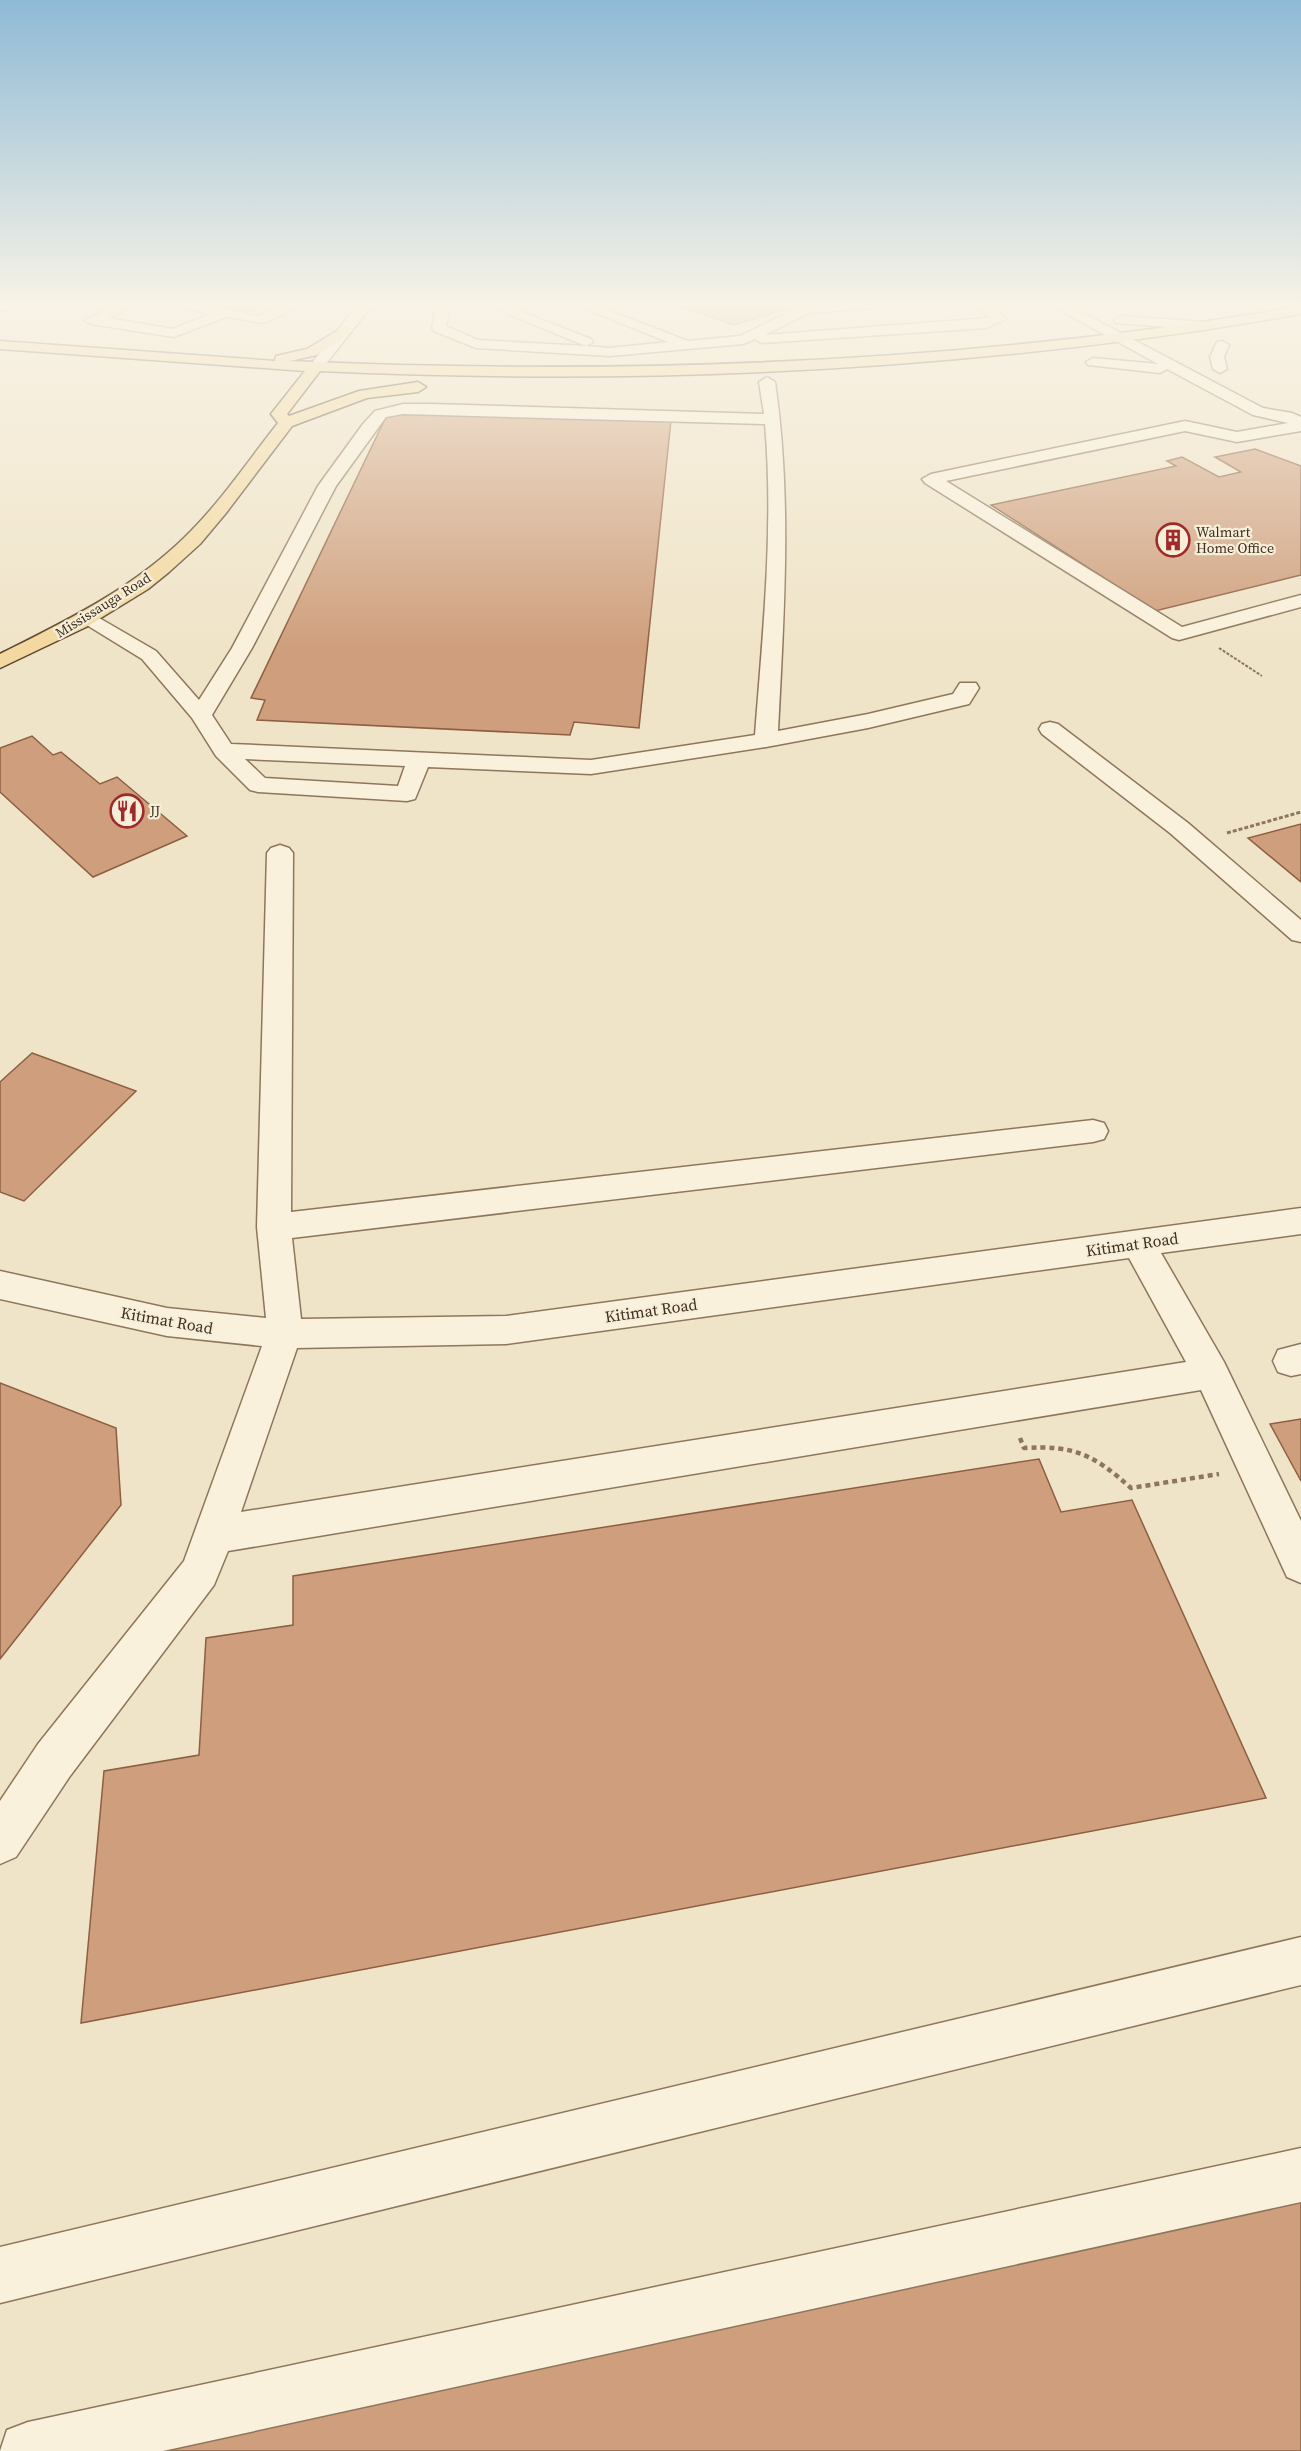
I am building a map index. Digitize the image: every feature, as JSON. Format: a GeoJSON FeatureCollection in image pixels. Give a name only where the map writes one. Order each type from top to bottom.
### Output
{"type":"FeatureCollection","features":[{"type":"Feature","properties":{"kind":"main road","name":"Mississauga Road"},"geometry":{"type":"LineString","coordinates":[[0,662],[87,619],[141,585],[194,540],[286,423],[282,418]]}},
{"type":"Feature","properties":{"kind":"main road"},"geometry":{"type":"LineString","coordinates":[[286,423],[299,418]]}},
{"type":"Feature","properties":{"kind":"street"},"geometry":{"type":"LineString","coordinates":[[201,715],[242,648],[327,486],[377,418]]}},
{"type":"Feature","properties":{"kind":"street"},"geometry":{"type":"LineString","coordinates":[[753,418],[774,419],[777,529],[766,740]]}},
{"type":"Feature","properties":{"kind":"street"},"geometry":{"type":"LineString","coordinates":[[1301,425],[1237,437],[1185,426],[930,479],[1179,634],[1301,601]]}},
{"type":"Feature","properties":{"kind":"street"},"geometry":{"type":"LineString","coordinates":[[87,619],[149,655],[201,715],[224,751],[258,785],[406,794],[418,761]]}},
{"type":"Feature","properties":{"kind":"street"},"geometry":{"type":"LineString","coordinates":[[224,751],[591,767],[766,740],[868,721],[961,699],[968,688]]}},
{"type":"Feature","properties":{"kind":"street"},"geometry":{"type":"LineString","coordinates":[[1050,729],[1195,843],[1301,934]]}},
{"type":"Feature","properties":{"kind":"street"},"geometry":{"type":"LineString","coordinates":[[0,1841],[54,1760],[200,1572],[285,1332],[274,1227],[280,853]]}},
{"type":"Feature","properties":{"kind":"street"},"geometry":{"type":"LineString","coordinates":[[274,1227],[1093,1131]]}},
{"type":"Feature","properties":{"kind":"street","name":"Kitimat Road"},"geometry":{"type":"LineString","coordinates":[[0,1285],[134,1316],[222,1329],[375,1334],[506,1330],[1301,1221]]}},
{"type":"Feature","properties":{"kind":"street"},"geometry":{"type":"LineString","coordinates":[[1138,1243],[1211,1373],[1301,1564]]}},
{"type":"Feature","properties":{"kind":"street"},"geometry":{"type":"LineString","coordinates":[[212,1535],[1211,1373]]}},
{"type":"Feature","properties":{"kind":"street"},"geometry":{"type":"LineString","coordinates":[[0,2275],[1301,1961]]}},
{"type":"Feature","properties":{"kind":"street"},"geometry":{"type":"LineString","coordinates":[[28,2451],[1301,2175]]}},
{"type":"Feature","properties":{"kind":"path"},"geometry":{"type":"LineString","coordinates":[[1193,631],[1262,676]]}},
{"type":"Feature","properties":{"kind":"path"},"geometry":{"type":"LineString","coordinates":[[1195,843],[1301,812]]}},
{"type":"Feature","properties":{"kind":"path"},"geometry":{"type":"LineString","coordinates":[[1006,1406],[1024,1448],[1060,1445],[1078,1450],[1103,1463],[1131,1488],[1256,1468]]}},
{"type":"Feature","properties":{"kind":"building"},"geometry":{"type":"Polygon","coordinates":[[[385,418],[671,420],[639,728],[574,722],[570,735],[257,720],[265,700],[251,698],[385,418]]]}},
{"type":"Feature","properties":{"kind":"building","name":"Walmart Home Office"},"geometry":{"type":"Polygon","coordinates":[[[1255,449],[1301,466],[1301,575],[1155,611],[991,505],[1176,466],[1167,461],[1182,457],[1219,477],[1241,472],[1215,457],[1255,449]]]}},
{"type":"Feature","properties":{"kind":"building"},"geometry":{"type":"Polygon","coordinates":[[[32,736],[53,755],[61,752],[100,784],[117,777],[187,836],[93,877],[0,792],[0,748],[32,736]]]}},
{"type":"Feature","properties":{"kind":"building"},"geometry":{"type":"Polygon","coordinates":[[[1301,824],[1301,882],[1248,838],[1301,824]]]}},
{"type":"Feature","properties":{"kind":"building"},"geometry":{"type":"Polygon","coordinates":[[[32,1053],[136,1091],[24,1201],[0,1192],[0,1082],[32,1053]]]}},
{"type":"Feature","properties":{"kind":"building"},"geometry":{"type":"Polygon","coordinates":[[[0,1383],[116,1428],[121,1505],[0,1659],[0,1383]]]}},
{"type":"Feature","properties":{"kind":"building"},"geometry":{"type":"Polygon","coordinates":[[[1301,1419],[1301,1481],[1270,1424],[1301,1419]]]}},
{"type":"Feature","properties":{"kind":"building"},"geometry":{"type":"Polygon","coordinates":[[[1039,1459],[1061,1512],[1132,1500],[1266,1798],[81,2023],[104,1771],[199,1755],[206,1638],[293,1625],[293,1576],[1039,1459]]]}},
{"type":"Feature","properties":{"kind":"building"},"geometry":{"type":"Polygon","coordinates":[[[1301,2186],[1301,2451],[65,2451],[1301,2186]]]}},
{"type":"Feature","properties":{"kind":"place","name":"Walmart Home Office"},"geometry":{"type":"Point","coordinates":[1173,540]}},
{"type":"Feature","properties":{"kind":"place","name":"JJ"},"geometry":{"type":"Point","coordinates":[127,811]}}]}
